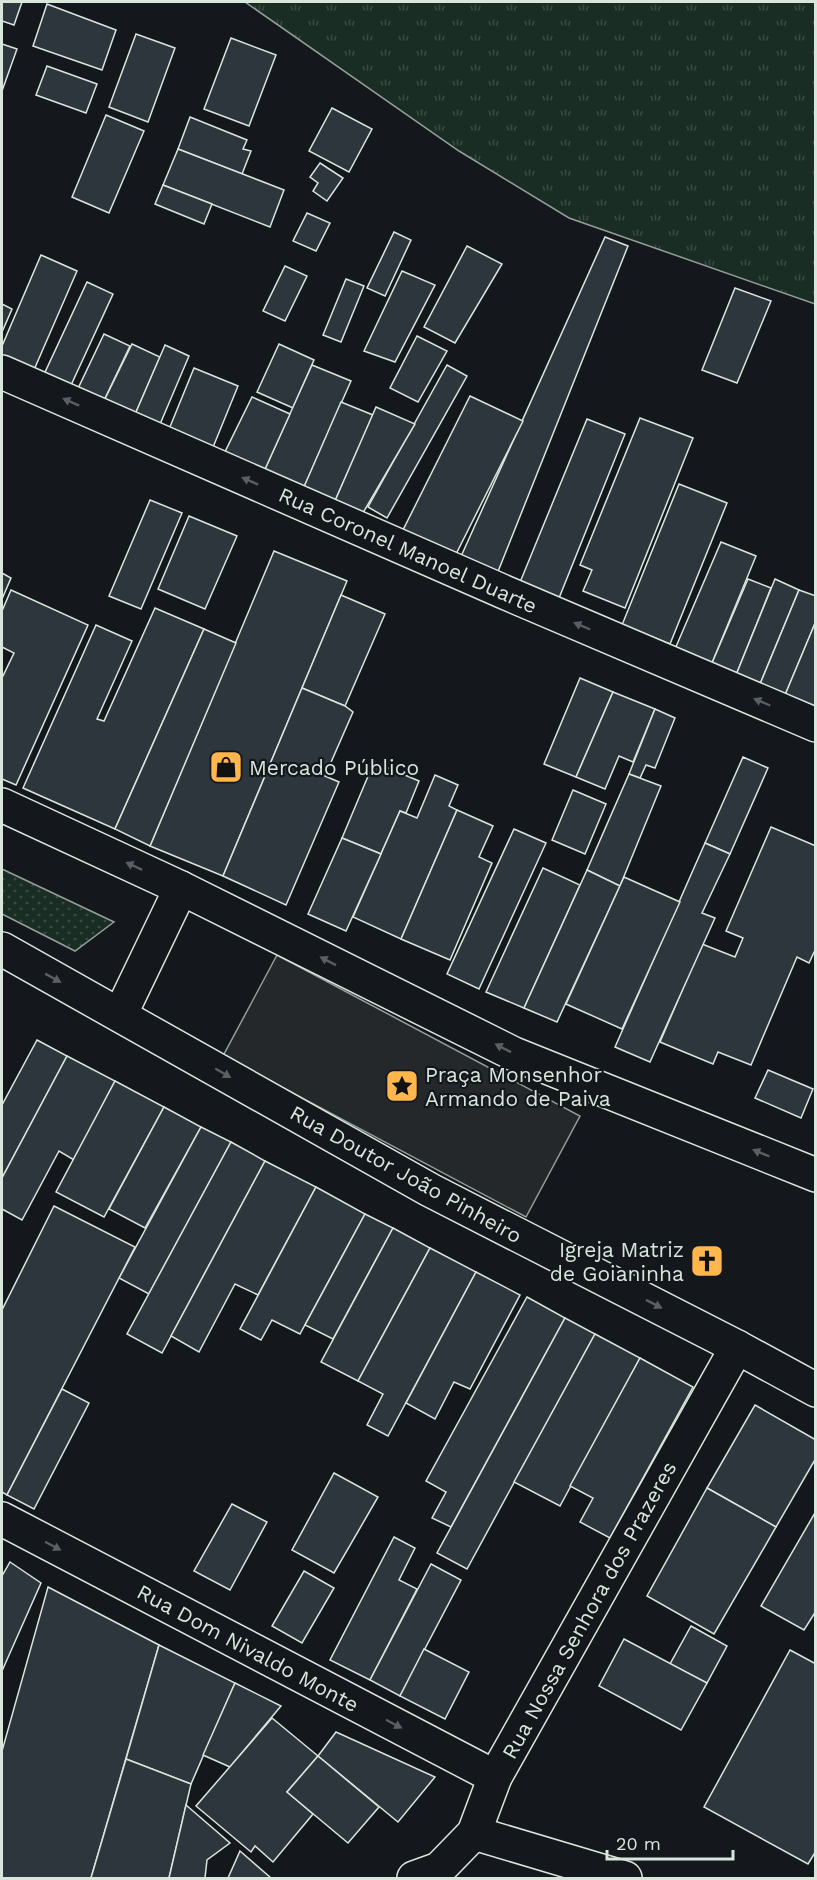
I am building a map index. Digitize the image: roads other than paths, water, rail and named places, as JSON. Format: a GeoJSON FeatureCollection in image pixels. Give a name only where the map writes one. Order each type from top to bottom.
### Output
{"type":"FeatureCollection","features":[{"type":"Feature","properties":{"kind":"street","name":"Rua Coronel Manoel Duarte"},"geometry":{"type":"LineString","coordinates":[[2,372],[504,592],[816,725]]}},
{"type":"Feature","properties":{"kind":"street"},"geometry":{"type":"LineString","coordinates":[[2,804],[181,888],[514,1054],[816,1174]]}},
{"type":"Feature","properties":{"kind":"street"},"geometry":{"type":"LineString","coordinates":[[120,1015],[181,888]]}},
{"type":"Feature","properties":{"kind":"street","name":"Rua Doutor João Pinheiro"},"geometry":{"type":"LineString","coordinates":[[2,949],[430,1190],[737,1347],[816,1390]]}},
{"type":"Feature","properties":{"kind":"street","name":"Rua Nossa Senhora dos Prazeres"},"geometry":{"type":"LineString","coordinates":[[426,1874],[474,1833],[495,1777],[737,1347]]}},
{"type":"Feature","properties":{"kind":"street","name":"Rua Dom Nivaldo Monte"},"geometry":{"type":"LineString","coordinates":[[2,1519],[495,1777]]}},
{"type":"Feature","properties":{"kind":"street"},"geometry":{"type":"LineString","coordinates":[[474,1833],[625,1878]]}},
{"type":"Feature","properties":{"kind":"place","name":"Mercado Público"},"geometry":{"type":"Point","coordinates":[226,767]}},
{"type":"Feature","properties":{"kind":"place","name":"Praça Monsenhor Armando de Paiva"},"geometry":{"type":"Point","coordinates":[402,1086]}},
{"type":"Feature","properties":{"kind":"place","name":"Igreja Matriz de Goianinha"},"geometry":{"type":"Point","coordinates":[707,1261]}}]}
